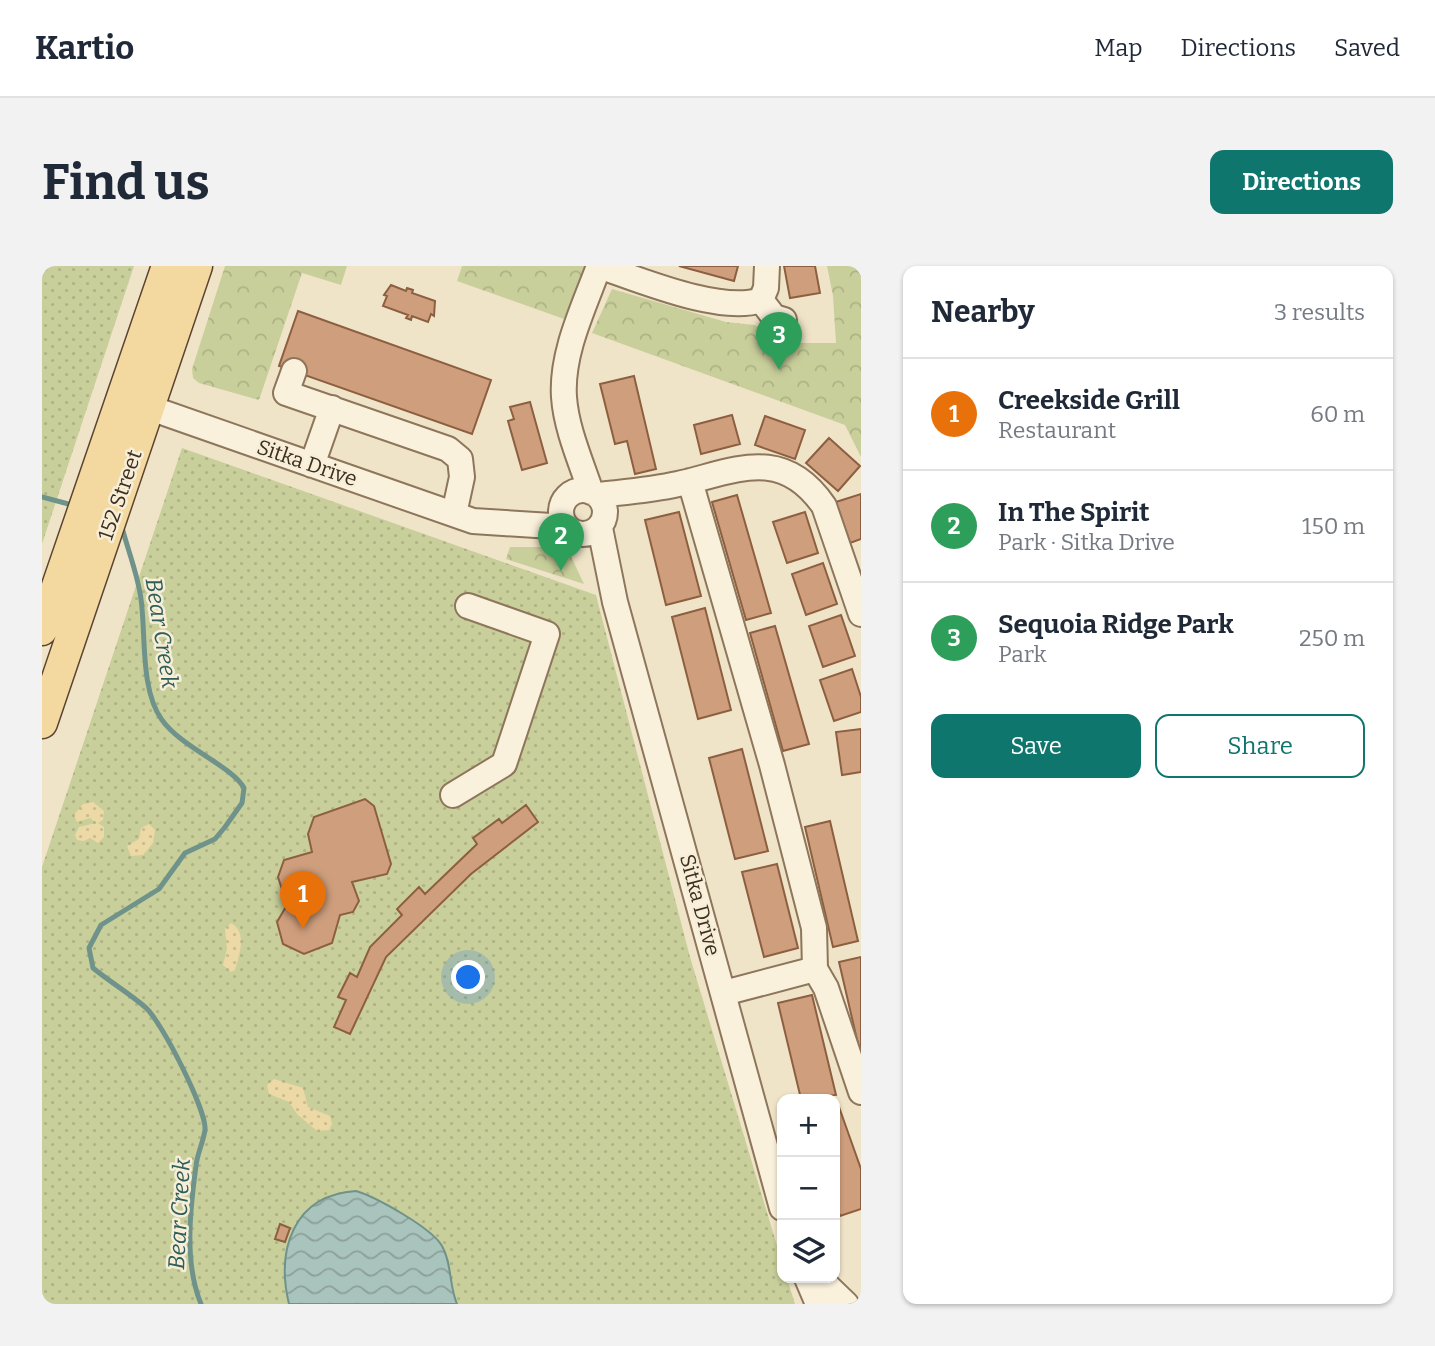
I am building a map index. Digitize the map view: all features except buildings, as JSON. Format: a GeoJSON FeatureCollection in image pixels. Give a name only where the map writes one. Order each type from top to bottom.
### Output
{"type":"FeatureCollection","features":[{"type":"Feature","properties":{"kind":"main road","name":"152 Street"},"geometry":{"type":"LineString","coordinates":[[42,630],[167,266]]}},
{"type":"Feature","properties":{"kind":"main road","name":"152 Street"},"geometry":{"type":"LineString","coordinates":[[42,723],[197,266]]}},
{"type":"Feature","properties":{"kind":"street"},"geometry":{"type":"LineString","coordinates":[[761,300],[742,305],[724,304],[599,266],[579,321],[564,377],[568,420],[584,512],[743,466],[780,470],[804,483],[820,499],[831,522],[861,614]]}},
{"type":"Feature","properties":{"kind":"street"},"geometry":{"type":"LineString","coordinates":[[761,300],[766,288],[767,266]]}},
{"type":"Feature","properties":{"kind":"street"},"geometry":{"type":"LineString","coordinates":[[761,300],[774,317],[784,320]]}},
{"type":"Feature","properties":{"kind":"street"},"geometry":{"type":"LineString","coordinates":[[294,371],[286,393],[448,449],[460,459],[462,477],[454,514]]}},
{"type":"Feature","properties":{"kind":"street","name":"Sitka Drive"},"geometry":{"type":"LineString","coordinates":[[121,397],[454,514],[493,523],[584,512],[615,603],[777,1189]]}},
{"type":"Feature","properties":{"kind":"street"},"geometry":{"type":"LineString","coordinates":[[312,465],[332,408]]}},
{"type":"Feature","properties":{"kind":"street"},"geometry":{"type":"LineString","coordinates":[[690,481],[772,765],[814,928],[815,969],[826,988],[861,1092]]}},
{"type":"Feature","properties":{"kind":"street"},"geometry":{"type":"LineString","coordinates":[[453,795],[504,764],[547,634],[468,606]]}},
{"type":"Feature","properties":{"kind":"street"},"geometry":{"type":"LineString","coordinates":[[724,993],[815,969]]}},
{"type":"Feature","properties":{"kind":"street"},"geometry":{"type":"LineString","coordinates":[[809,1283],[818,1304]]}},
{"type":"Feature","properties":{"kind":"street"},"geometry":{"type":"LineString","coordinates":[[823,1283],[846,1304]]}},
{"type":"Feature","properties":{"kind":"green space"},"geometry":{"type":"Polygon","coordinates":[[[42,266],[134,266],[42,544],[42,266]]]}},
{"type":"Feature","properties":{"kind":"green space"},"geometry":{"type":"Polygon","coordinates":[[[225,266],[347,266],[341,285],[302,273],[259,400],[199,383],[193,378],[192,369],[225,266]]]}},
{"type":"Feature","properties":{"kind":"green space"},"geometry":{"type":"Polygon","coordinates":[[[462,266],[585,266],[564,319],[457,281],[462,266]]]}},
{"type":"Feature","properties":{"kind":"green space"},"geometry":{"type":"Polygon","coordinates":[[[827,266],[861,266],[861,457],[845,425],[592,333],[612,289],[726,322],[755,325],[767,335],[787,343],[836,343],[833,296],[827,266]]]}},
{"type":"Feature","properties":{"kind":"green space"},"geometry":{"type":"Polygon","coordinates":[[[182,448],[596,595],[690,957],[777,1245],[777,1283],[789,1283],[795,1304],[42,1304],[42,867],[182,448]]]}},
{"type":"Feature","properties":{"kind":"green space"},"geometry":{"type":"Polygon","coordinates":[[[510,547],[557,547],[569,552],[584,584],[506,559],[510,547]]]}},
{"type":"Feature","properties":{"kind":"sand"},"geometry":{"type":"Polygon","coordinates":[[[93,802],[104,811],[103,820],[98,823],[104,827],[104,837],[98,843],[90,838],[77,840],[75,835],[79,827],[96,823],[90,818],[77,822],[74,815],[83,804],[93,802]]]}},
{"type":"Feature","properties":{"kind":"sand"},"geometry":{"type":"Polygon","coordinates":[[[149,824],[155,830],[153,843],[143,855],[131,856],[127,846],[139,839],[141,828],[149,824]]]}},
{"type":"Feature","properties":{"kind":"sand"},"geometry":{"type":"Polygon","coordinates":[[[231,923],[239,932],[241,944],[235,970],[231,972],[223,965],[227,949],[225,929],[231,923]]]}},
{"type":"Feature","properties":{"kind":"sand"},"geometry":{"type":"Polygon","coordinates":[[[274,1079],[303,1088],[308,1107],[330,1116],[332,1124],[329,1130],[317,1131],[297,1114],[289,1102],[269,1094],[267,1085],[274,1079]]]}},
{"type":"Feature","properties":{"kind":"water"},"geometry":{"type":"Polygon","coordinates":[[[356,1191],[403,1214],[436,1239],[447,1260],[457,1304],[289,1304],[285,1264],[294,1229],[304,1214],[317,1203],[334,1195],[356,1191]]]}},
{"type":"Feature","properties":{"kind":"waterway","name":"Bear Creek"},"geometry":{"type":"LineString","coordinates":[[42,497],[76,506]]}},
{"type":"Feature","properties":{"kind":"waterway","name":"Bear Creek"},"geometry":{"type":"LineString","coordinates":[[119,528],[123,531],[140,590],[147,678],[155,708],[171,730],[229,772],[244,788],[242,803],[215,839],[185,853],[159,889],[101,925],[89,948],[93,968],[152,1015],[182,1066],[204,1120],[205,1130],[192,1200],[190,1236],[192,1271],[201,1304]]}},
{"type":"Feature","properties":{"kind":"place","name":"Sequoia Ridge Park"},"geometry":{"type":"Point","coordinates":[779,370]}},
{"type":"Feature","properties":{"kind":"place","name":"In The Spirit"},"geometry":{"type":"Point","coordinates":[561,571]}},
{"type":"Feature","properties":{"kind":"place","name":"Creekside Grill"},"geometry":{"type":"Point","coordinates":[303,929]}}]}
